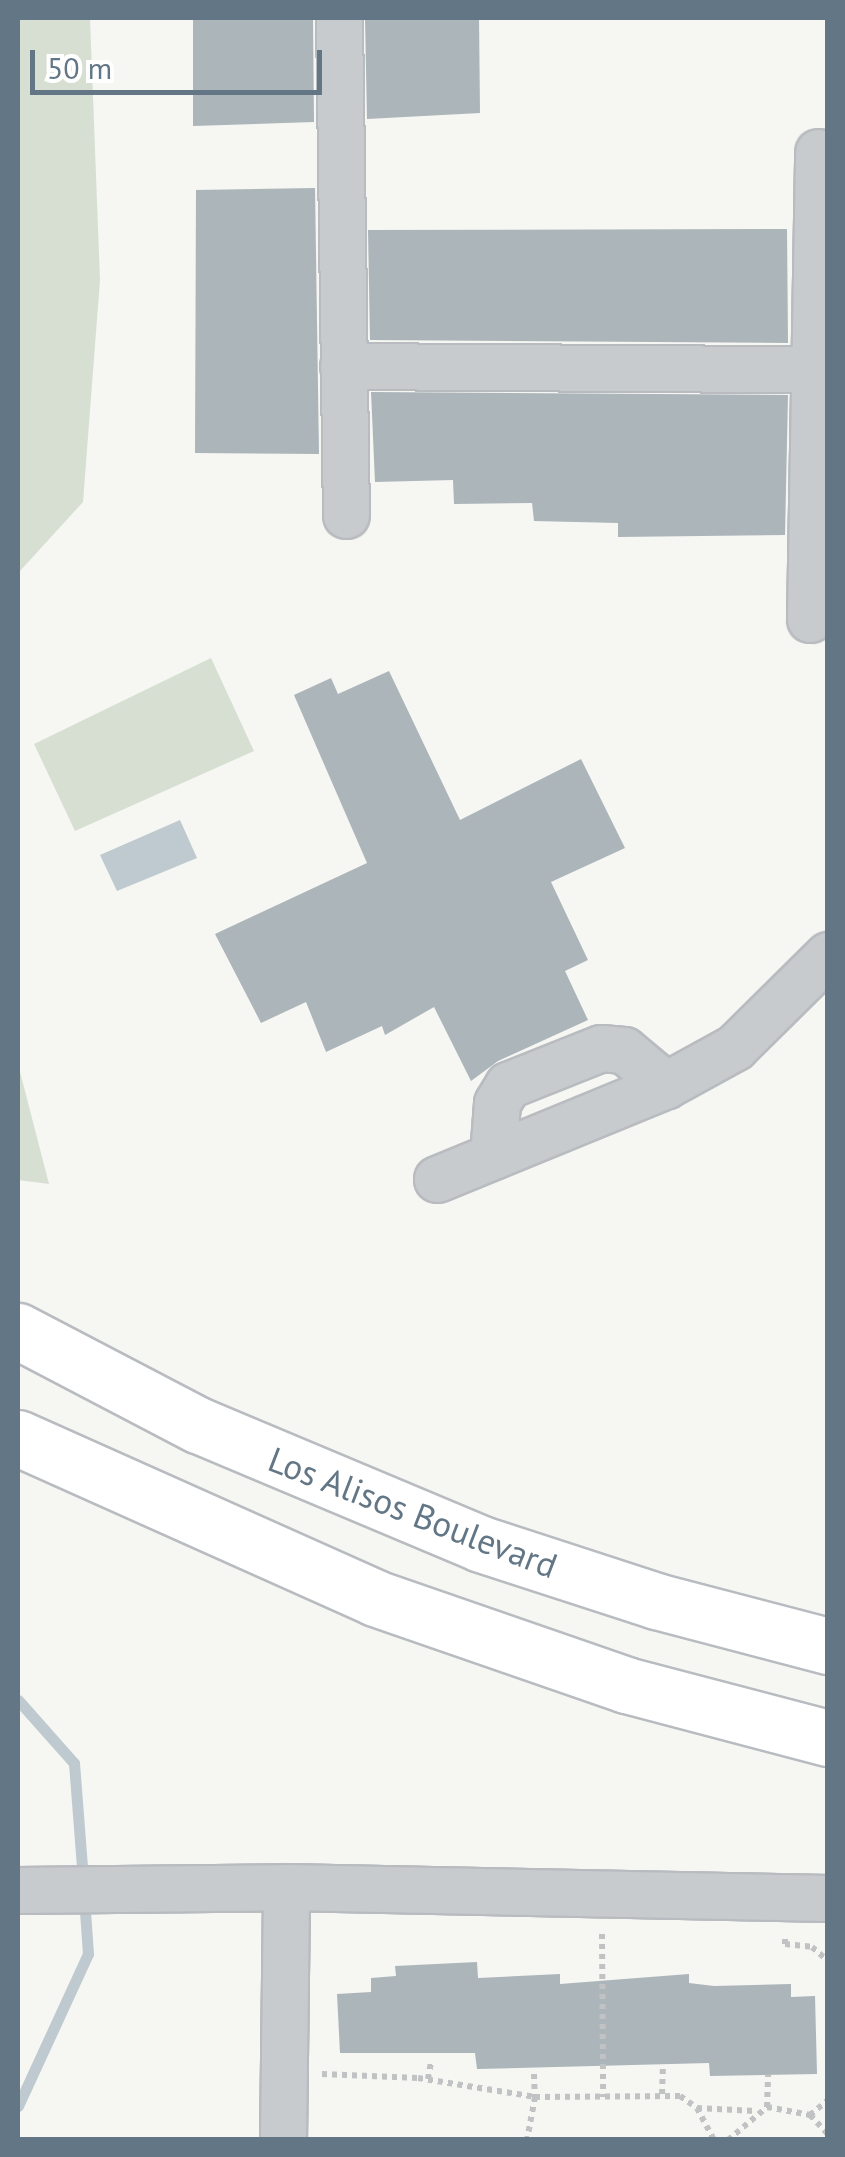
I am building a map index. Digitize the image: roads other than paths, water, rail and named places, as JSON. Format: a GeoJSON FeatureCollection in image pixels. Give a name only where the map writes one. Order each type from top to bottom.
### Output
{"type":"FeatureCollection","features":[{"type":"Feature","properties":{"kind":"main road","name":"Los Alisos Boulevard"},"geometry":{"type":"LineString","coordinates":[[18,1331],[198,1424],[481,1544],[656,1602],[828,1646]]}},
{"type":"Feature","properties":{"kind":"main road"},"geometry":{"type":"LineString","coordinates":[[18,1438],[375,1598],[626,1684],[828,1738]]}},
{"type":"Feature","properties":{"kind":"lane"},"geometry":{"type":"LineString","coordinates":[[339,18],[346,515]]}},
{"type":"Feature","properties":{"kind":"lane"},"geometry":{"type":"LineString","coordinates":[[810,619],[818,152]]}},
{"type":"Feature","properties":{"kind":"lane"},"geometry":{"type":"LineString","coordinates":[[343,366],[814,369]]}},
{"type":"Feature","properties":{"kind":"lane"},"geometry":{"type":"LineString","coordinates":[[438,1179],[666,1086],[735,1047],[828,954]]}},
{"type":"Feature","properties":{"kind":"lane"},"geometry":{"type":"LineString","coordinates":[[493,1156],[497,1103],[508,1085],[602,1048],[624,1050],[666,1086]]}},
{"type":"Feature","properties":{"kind":"lane"},"geometry":{"type":"LineString","coordinates":[[283,2140],[286,1887]]}},
{"type":"Feature","properties":{"kind":"lane"},"geometry":{"type":"LineString","coordinates":[[35,1890],[286,1887],[828,1898]]}},
{"type":"Feature","properties":{"kind":"waterway"},"geometry":{"type":"LineString","coordinates":[[18,1700],[74,1763],[83,1879]]}},
{"type":"Feature","properties":{"kind":"waterway"},"geometry":{"type":"LineString","coordinates":[[18,2106],[88,1954],[84,1897]]}}]}
